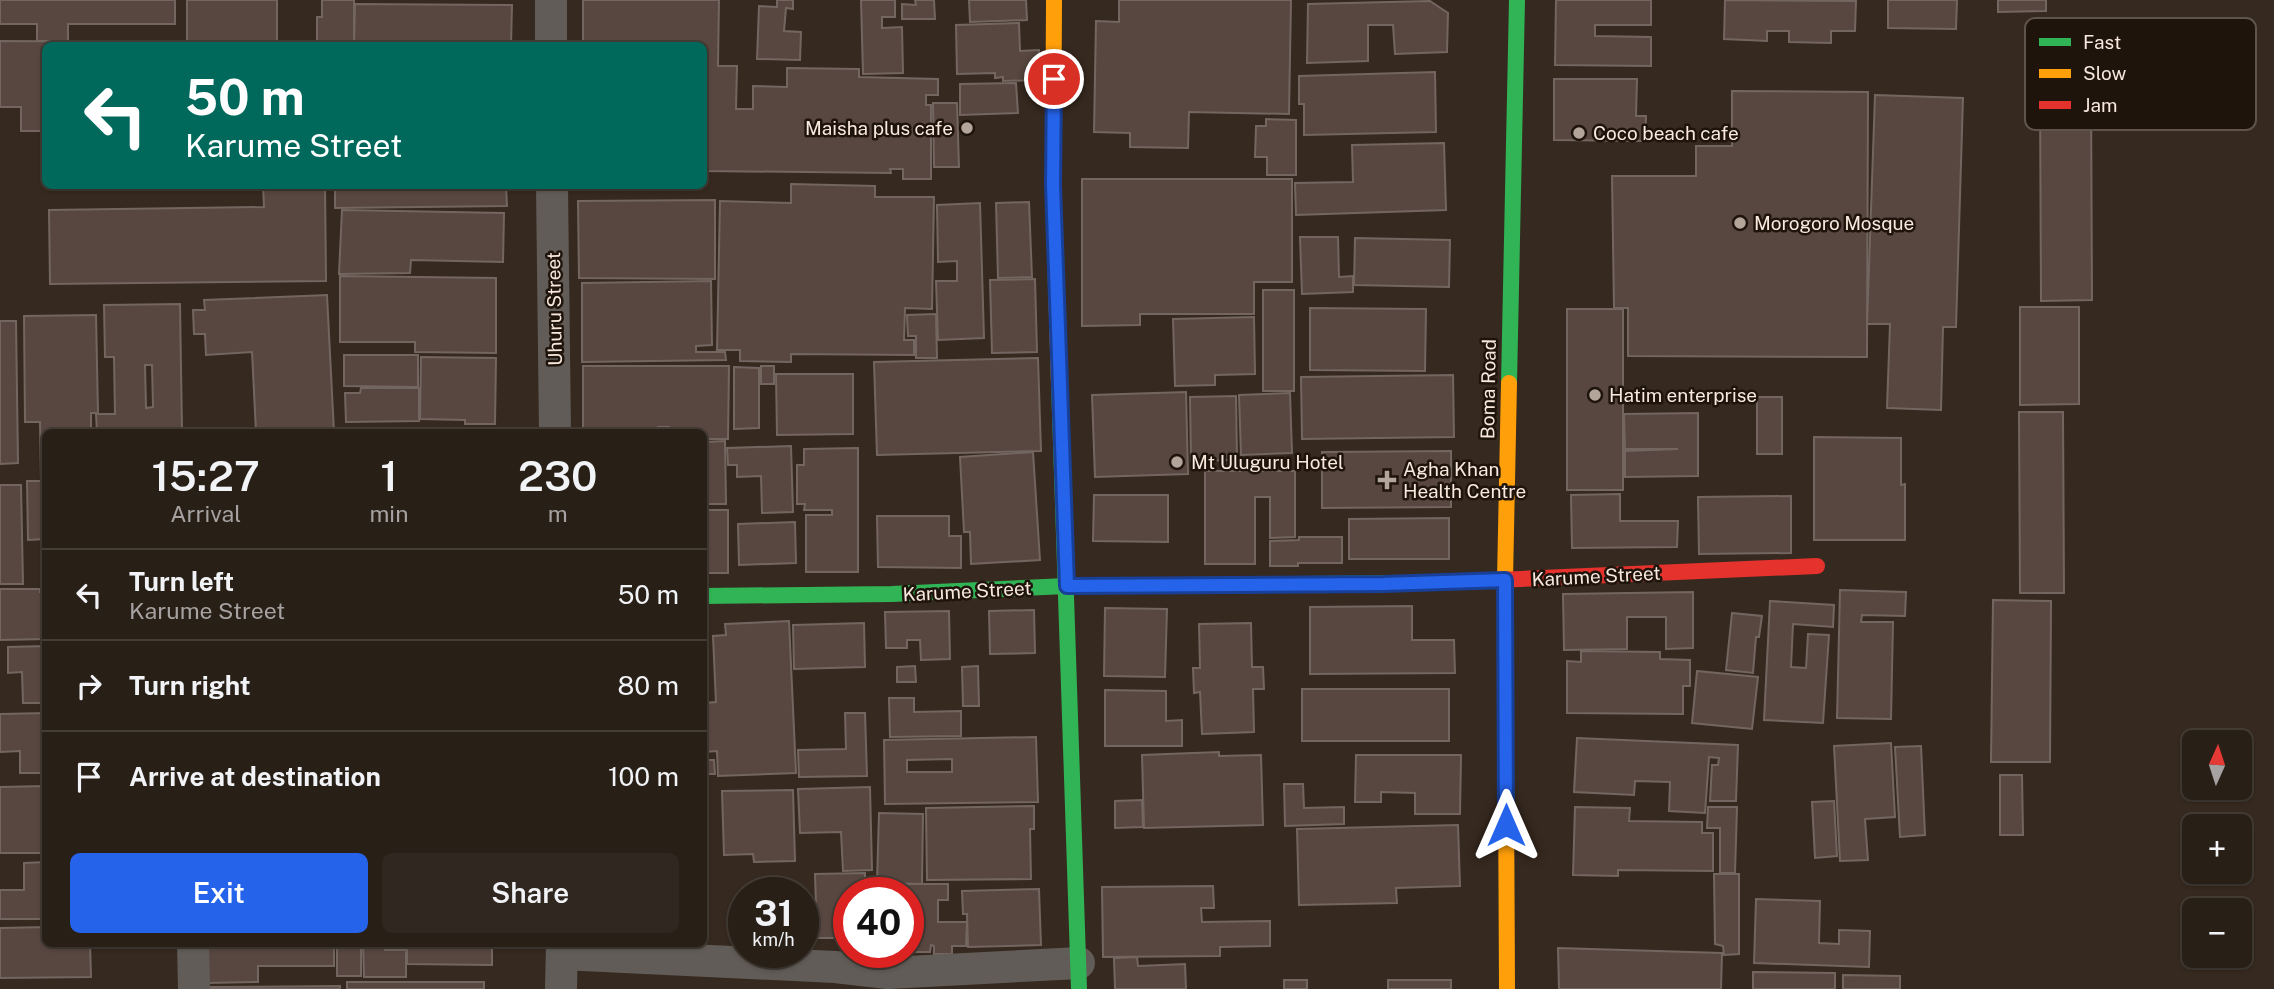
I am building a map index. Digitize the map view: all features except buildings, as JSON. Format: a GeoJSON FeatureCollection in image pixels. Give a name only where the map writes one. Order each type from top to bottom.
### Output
{"type":"FeatureCollection","features":[{"type":"Feature","properties":{"kind":"street"},"geometry":{"type":"LineString","coordinates":[[551,0],[551,42]]}},
{"type":"Feature","properties":{"kind":"street"},"geometry":{"type":"LineString","coordinates":[[561,989],[562,949],[835,967],[888,981],[1079,976],[1053,185],[1054,0]]}},
{"type":"Feature","properties":{"kind":"street","name":"Boma Road"},"geometry":{"type":"LineString","coordinates":[[1507,989],[1505,580],[1517,0]]}},
{"type":"Feature","properties":{"kind":"street","name":"Uhuru Street"},"geometry":{"type":"LineString","coordinates":[[552,189],[555,429]]}},
{"type":"Feature","properties":{"kind":"street","name":"Karume Street"},"geometry":{"type":"LineString","coordinates":[[707,596],[892,594],[1067,586],[1434,583],[1817,566]]}},
{"type":"Feature","properties":{"kind":"street"},"geometry":{"type":"LineString","coordinates":[[193,947],[194,989]]}},
{"type":"Feature","properties":{"kind":"traffic: fast"},"geometry":{"type":"LineString","coordinates":[[1509,383],[1517,0]]}},
{"type":"Feature","properties":{"kind":"traffic: fast"},"geometry":{"type":"LineString","coordinates":[[1059,384],[1079,989]]}},
{"type":"Feature","properties":{"kind":"traffic: fast"},"geometry":{"type":"LineString","coordinates":[[707,596],[892,594],[1067,586],[1428,583]]}},
{"type":"Feature","properties":{"kind":"traffic: slow"},"geometry":{"type":"LineString","coordinates":[[1054,0],[1053,185],[1059,384]]}},
{"type":"Feature","properties":{"kind":"traffic: slow"},"geometry":{"type":"LineString","coordinates":[[1507,989],[1505,580],[1509,383]]}},
{"type":"Feature","properties":{"kind":"traffic: jam"},"geometry":{"type":"LineString","coordinates":[[1428,583],[1817,566]]}},
{"type":"Feature","properties":{"kind":"place","name":"Maisha plus cafe"},"geometry":{"type":"Point","coordinates":[967,128]}},
{"type":"Feature","properties":{"kind":"place","name":"Coco beach cafe"},"geometry":{"type":"Point","coordinates":[1579,133]}},
{"type":"Feature","properties":{"kind":"place","name":"Morogoro Mosque"},"geometry":{"type":"Point","coordinates":[1740,223]}},
{"type":"Feature","properties":{"kind":"place","name":"Hatim enterprise"},"geometry":{"type":"Point","coordinates":[1595,395]}},
{"type":"Feature","properties":{"kind":"place","name":"Mt Uluguru Hotel"},"geometry":{"type":"Point","coordinates":[1177,462]}},
{"type":"Feature","properties":{"kind":"place","name":"Agha Khan Health Centre"},"geometry":{"type":"Point","coordinates":[1387,480]}},
{"type":"Feature","properties":{"kind":"route"},"geometry":{"type":"LineString","coordinates":[[1054,79],[1053,185],[1067,586],[1384,584],[1505,580],[1506,825]]}}]}
